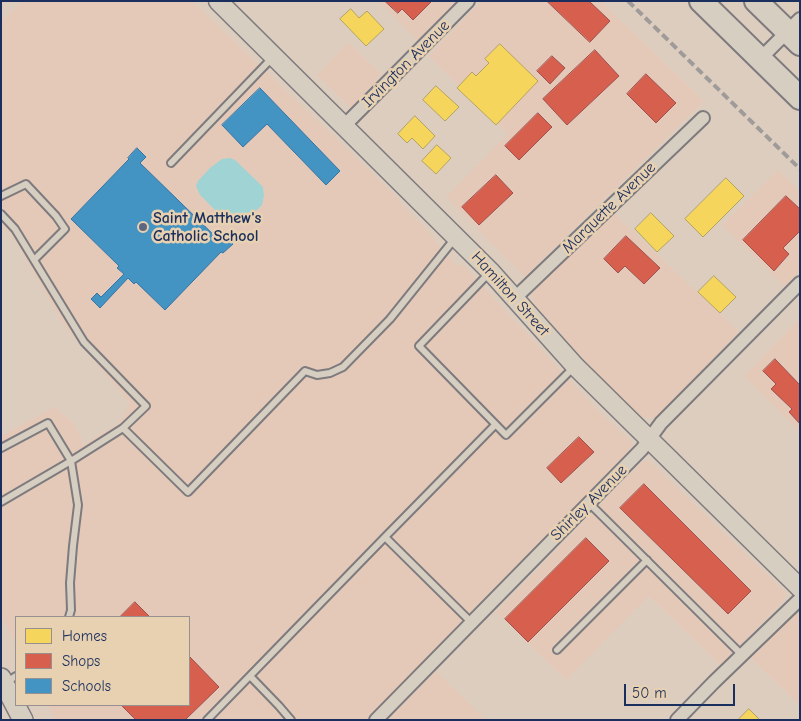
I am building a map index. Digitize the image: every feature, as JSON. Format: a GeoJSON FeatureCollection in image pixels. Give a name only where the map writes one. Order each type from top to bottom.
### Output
{"type":"FeatureCollection","features":[{"type":"Feature","properties":{"kind":"highway"},"geometry":{"type":"LineString","coordinates":[[701,1],[800,98]]}},
{"type":"Feature","properties":{"kind":"highway"},"geometry":{"type":"LineString","coordinates":[[756,1],[796,32]]}},
{"type":"Feature","properties":{"kind":"main road"},"geometry":{"type":"LineString","coordinates":[[7,688],[15,704]]}},
{"type":"Feature","properties":{"kind":"main road"},"geometry":{"type":"LineString","coordinates":[[16,706],[23,720]]}},
{"type":"Feature","properties":{"kind":"street","name":"Hamilton Street"},"geometry":{"type":"LineString","coordinates":[[218,1],[456,237],[575,366],[648,440],[800,588]]}},
{"type":"Feature","properties":{"kind":"street","name":"Irvington Avenue"},"geometry":{"type":"LineString","coordinates":[[344,126],[468,1]]}},
{"type":"Feature","properties":{"kind":"street"},"geometry":{"type":"LineString","coordinates":[[760,59],[796,32]]}},
{"type":"Feature","properties":{"kind":"street","name":"Marquette Avenue"},"geometry":{"type":"LineString","coordinates":[[514,298],[703,118]]}},
{"type":"Feature","properties":{"kind":"street","name":"Shirley Avenue"},"geometry":{"type":"LineString","coordinates":[[376,720],[642,449],[661,423],[800,284]]}},
{"type":"Feature","properties":{"kind":"street"},"geometry":{"type":"LineString","coordinates":[[677,720],[800,599]]}},
{"type":"Feature","properties":{"kind":"lane"},"geometry":{"type":"LineString","coordinates":[[171,163],[274,56]]}},
{"type":"Feature","properties":{"kind":"lane"},"geometry":{"type":"LineString","coordinates":[[1,196],[26,184],[56,216],[65,229],[34,260]]}},
{"type":"Feature","properties":{"kind":"lane"},"geometry":{"type":"LineString","coordinates":[[1,214],[15,229],[84,342],[146,406],[123,428],[1,502]]}},
{"type":"Feature","properties":{"kind":"lane"},"geometry":{"type":"LineString","coordinates":[[123,428],[188,492],[305,371],[317,375],[330,373],[343,367],[390,318],[456,237]]}},
{"type":"Feature","properties":{"kind":"lane"},"geometry":{"type":"LineString","coordinates":[[490,272],[419,346],[506,435],[575,366]]}},
{"type":"Feature","properties":{"kind":"lane"},"geometry":{"type":"LineString","coordinates":[[1,448],[48,423],[71,461],[78,504],[72,555],[69,616]]}},
{"type":"Feature","properties":{"kind":"lane"},"geometry":{"type":"LineString","coordinates":[[207,720],[495,425]]}},
{"type":"Feature","properties":{"kind":"lane"},"geometry":{"type":"LineString","coordinates":[[589,503],[742,655]]}},
{"type":"Feature","properties":{"kind":"lane"},"geometry":{"type":"LineString","coordinates":[[385,538],[471,622]]}},
{"type":"Feature","properties":{"kind":"lane"},"geometry":{"type":"LineString","coordinates":[[557,650],[647,560]]}},
{"type":"Feature","properties":{"kind":"lane"},"geometry":{"type":"LineString","coordinates":[[250,676],[291,720]]}},
{"type":"Feature","properties":{"kind":"shaded area"},"geometry":{"type":"Polygon","coordinates":[[[22,1],[192,1],[398,198],[403,207],[426,229],[456,265],[463,265],[599,412],[633,444],[618,466],[365,720],[56,720],[49,706],[190,706],[190,616],[15,616],[15,642],[1,615],[1,436],[55,407],[75,424],[83,445],[118,424],[130,403],[63,324],[13,236],[1,225],[1,22],[22,1]]]}},
{"type":"Feature","properties":{"kind":"shaded area"},"geometry":{"type":"Polygon","coordinates":[[[378,1],[461,1],[420,43],[378,1]]]}},
{"type":"Feature","properties":{"kind":"shaded area"},"geometry":{"type":"Polygon","coordinates":[[[481,1],[601,1],[704,101],[525,277],[446,197],[508,134],[429,56],[481,1]]]}},
{"type":"Feature","properties":{"kind":"shaded area"},"geometry":{"type":"Polygon","coordinates":[[[348,42],[382,75],[351,108],[317,75],[348,42]]]}},
{"type":"Feature","properties":{"kind":"shaded area"},"geometry":{"type":"Polygon","coordinates":[[[778,170],[800,191],[800,271],[785,287],[722,225],[778,170]]]}},
{"type":"Feature","properties":{"kind":"shaded area"},"geometry":{"type":"Polygon","coordinates":[[[612,212],[739,332],[657,417],[639,418],[536,309],[532,295],[537,285],[612,212]]]}},
{"type":"Feature","properties":{"kind":"shaded area"},"geometry":{"type":"Polygon","coordinates":[[[800,318],[800,432],[744,376],[800,318]]]}},
{"type":"Feature","properties":{"kind":"shaded area"},"geometry":{"type":"Polygon","coordinates":[[[643,461],[649,461],[786,593],[784,600],[720,665],[649,596],[566,680],[496,612],[643,461]]]}},
{"type":"Feature","properties":{"kind":"shaded area"},"geometry":{"type":"Polygon","coordinates":[[[795,614],[800,614],[800,706],[751,658],[795,614]]]}},
{"type":"Feature","properties":{"kind":"shaded area"},"geometry":{"type":"Polygon","coordinates":[[[436,671],[486,720],[388,720],[436,671]]]}},
{"type":"Feature","properties":{"kind":"water"},"geometry":{"type":"Polygon","coordinates":[[[230,158],[235,160],[263,187],[262,205],[246,220],[238,222],[222,217],[200,195],[196,186],[210,168],[222,159],[230,158]]]}},
{"type":"Feature","properties":{"kind":"building: Homes"},"geometry":{"type":"Polygon","coordinates":[[[351,9],[359,18],[367,11],[384,29],[366,46],[340,19],[351,9]]]}},
{"type":"Feature","properties":{"kind":"building: Homes"},"geometry":{"type":"Polygon","coordinates":[[[500,44],[538,81],[496,125],[457,88],[472,72],[476,76],[489,63],[485,59],[500,44]]]}},
{"type":"Feature","properties":{"kind":"building: Homes"},"geometry":{"type":"Polygon","coordinates":[[[436,86],[459,107],[445,121],[423,100],[436,86]]]}},
{"type":"Feature","properties":{"kind":"building: Homes"},"geometry":{"type":"Polygon","coordinates":[[[415,116],[435,136],[423,149],[412,138],[407,143],[398,134],[415,116]]]}},
{"type":"Feature","properties":{"kind":"building: Homes"},"geometry":{"type":"Polygon","coordinates":[[[437,145],[451,158],[436,174],[422,161],[437,145]]]}},
{"type":"Feature","properties":{"kind":"building: Homes"},"geometry":{"type":"Polygon","coordinates":[[[726,178],[744,196],[703,237],[685,219],[726,178]]]}},
{"type":"Feature","properties":{"kind":"building: Homes"},"geometry":{"type":"Polygon","coordinates":[[[651,213],[674,236],[657,252],[635,229],[651,213]]]}},
{"type":"Feature","properties":{"kind":"building: Homes"},"geometry":{"type":"Polygon","coordinates":[[[714,276],[736,297],[720,313],[698,292],[714,276]]]}},
{"type":"Feature","properties":{"kind":"building: Homes"},"geometry":{"type":"Polygon","coordinates":[[[749,709],[760,720],[738,720],[749,709]]]}},
{"type":"Feature","properties":{"kind":"building: Shops"},"geometry":{"type":"Polygon","coordinates":[[[385,1],[432,1],[413,20],[402,9],[398,13],[385,1]]]}},
{"type":"Feature","properties":{"kind":"building: Shops"},"geometry":{"type":"Polygon","coordinates":[[[547,1],[589,1],[610,21],[590,42],[547,1]]]}},
{"type":"Feature","properties":{"kind":"building: Shops"},"geometry":{"type":"Polygon","coordinates":[[[595,50],[619,76],[567,125],[543,99],[595,50]]]}},
{"type":"Feature","properties":{"kind":"building: Shops"},"geometry":{"type":"Polygon","coordinates":[[[552,56],[565,68],[550,84],[537,71],[552,56]]]}},
{"type":"Feature","properties":{"kind":"building: Shops"},"geometry":{"type":"Polygon","coordinates":[[[646,74],[676,103],[656,123],[627,94],[646,74]]]}},
{"type":"Feature","properties":{"kind":"building: Shops"},"geometry":{"type":"Polygon","coordinates":[[[538,113],[552,127],[519,160],[505,146],[538,113]]]}},
{"type":"Feature","properties":{"kind":"building: Shops"},"geometry":{"type":"Polygon","coordinates":[[[496,175],[513,193],[479,225],[462,207],[496,175]]]}},
{"type":"Feature","properties":{"kind":"building: Shops"},"geometry":{"type":"Polygon","coordinates":[[[786,196],[800,209],[800,231],[783,248],[789,254],[774,271],[743,240],[786,196]]]}},
{"type":"Feature","properties":{"kind":"building: Shops"},"geometry":{"type":"Polygon","coordinates":[[[626,236],[660,268],[644,284],[625,266],[618,273],[604,259],[626,236]]]}},
{"type":"Feature","properties":{"kind":"building: Shops"},"geometry":{"type":"Polygon","coordinates":[[[775,359],[800,385],[800,424],[789,412],[792,409],[771,389],[776,384],[763,371],[775,359]]]}},
{"type":"Feature","properties":{"kind":"building: Shops"},"geometry":{"type":"Polygon","coordinates":[[[579,437],[594,452],[561,483],[547,468],[579,437]]]}},
{"type":"Feature","properties":{"kind":"building: Shops"},"geometry":{"type":"Polygon","coordinates":[[[644,484],[751,591],[728,614],[620,508],[644,484]]]}},
{"type":"Feature","properties":{"kind":"building: Shops"},"geometry":{"type":"Polygon","coordinates":[[[586,538],[609,561],[528,642],[505,619],[586,538]]]}},
{"type":"Feature","properties":{"kind":"building: Shops"},"geometry":{"type":"Polygon","coordinates":[[[135,602],[149,616],[121,616],[135,602]]]}},
{"type":"Feature","properties":{"kind":"building: Shops"},"geometry":{"type":"Polygon","coordinates":[[[190,657],[219,687],[185,720],[136,720],[122,706],[190,706],[190,657]]]}},
{"type":"Feature","properties":{"kind":"building: Schools"},"geometry":{"type":"Polygon","coordinates":[[[260,88],[340,171],[326,185],[267,124],[243,147],[222,125],[260,88]]]}},
{"type":"Feature","properties":{"kind":"building: Schools","name":"Saint Matthew's Catholic School"},"geometry":{"type":"Polygon","coordinates":[[[137,148],[146,157],[140,163],[220,241],[225,236],[233,244],[223,253],[221,252],[165,310],[136,282],[134,284],[128,278],[100,308],[91,299],[97,293],[101,297],[124,274],[117,268],[119,266],[71,219],[129,159],[137,148]]]}},
{"type":"Feature","properties":{"kind":"railway"},"geometry":{"type":"LineString","coordinates":[[628,1],[800,169]]}},
{"type":"Feature","properties":{"kind":"place","name":"Saint Matthew's Catholic School"},"geometry":{"type":"Point","coordinates":[143,227]}}]}
